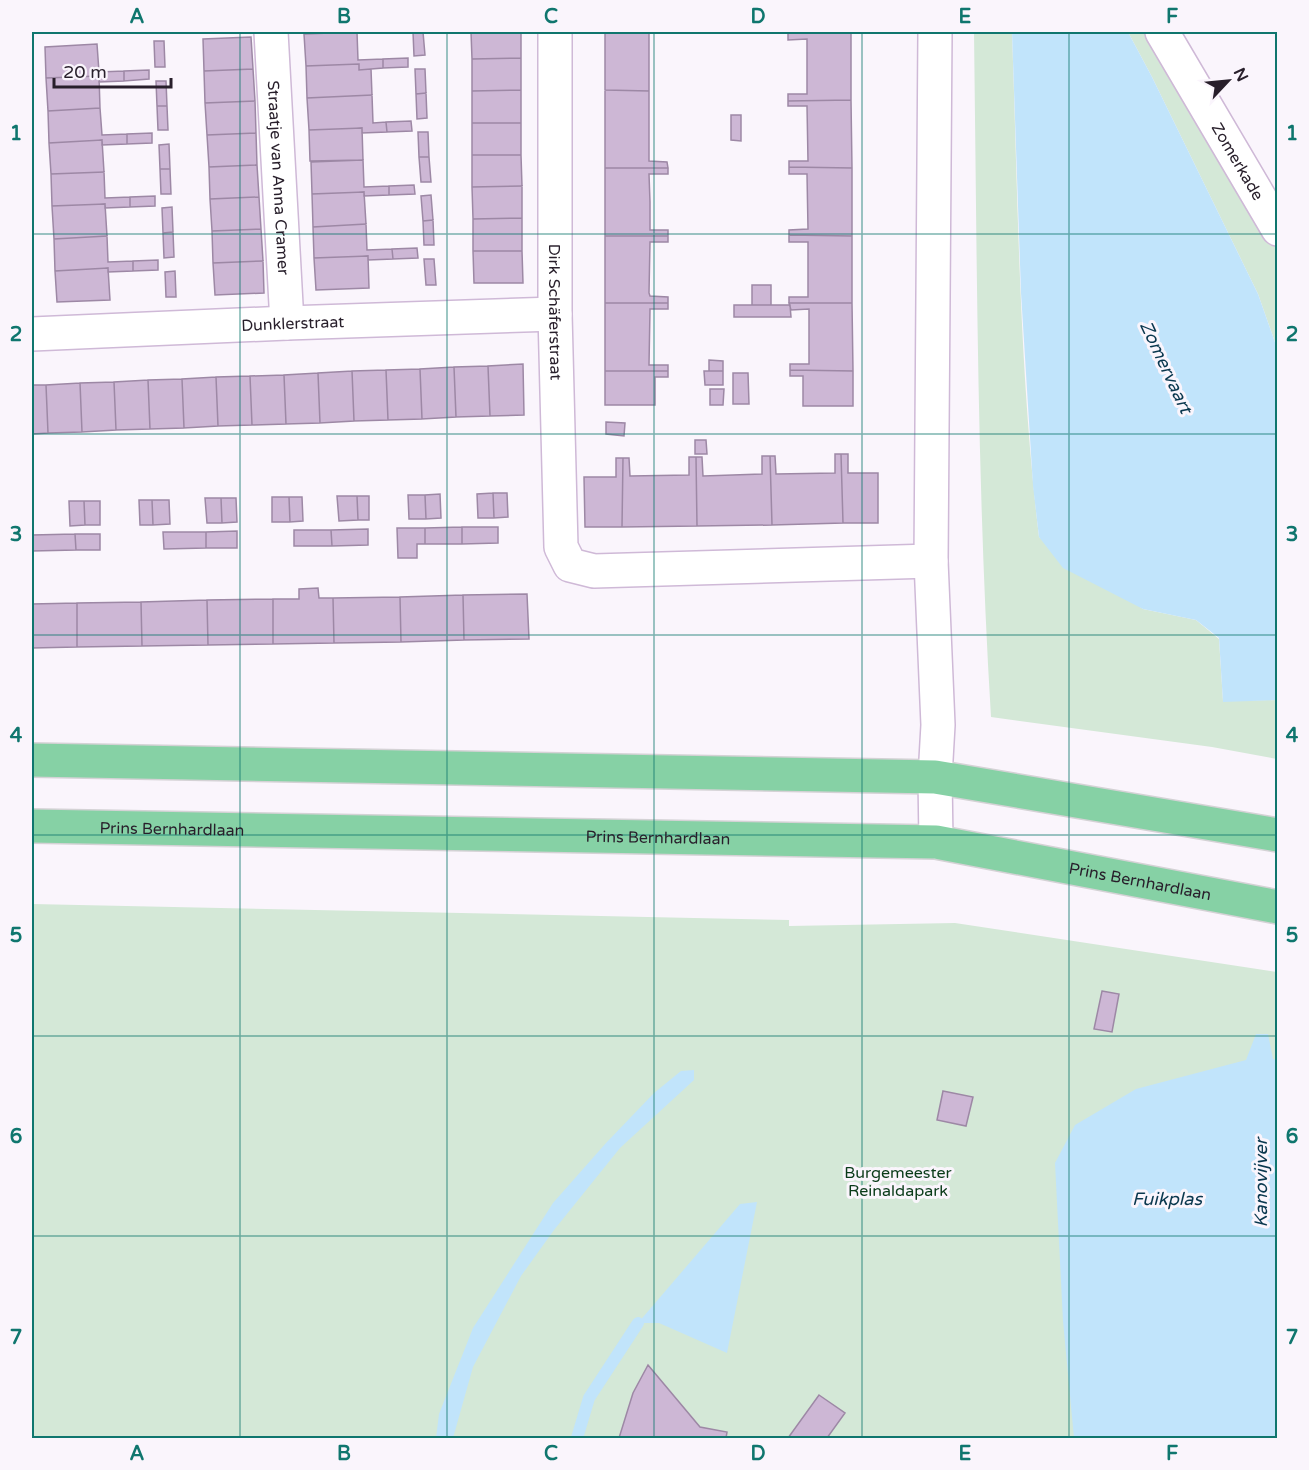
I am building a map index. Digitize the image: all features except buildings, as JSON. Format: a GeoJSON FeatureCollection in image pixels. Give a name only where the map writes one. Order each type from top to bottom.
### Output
{"type":"FeatureCollection","features":[{"type":"Feature","properties":{"kind":"main road"},"geometry":{"type":"LineString","coordinates":[[32,760],[935,777],[1278,835]]}},
{"type":"Feature","properties":{"kind":"main road","name":"Prins Bernhardlaan"},"geometry":{"type":"LineString","coordinates":[[32,826],[936,843],[1278,907]]}},
{"type":"Feature","properties":{"kind":"street","name":"Straatje van Anna Cramer"},"geometry":{"type":"LineString","coordinates":[[271,32],[287,323]]}},
{"type":"Feature","properties":{"kind":"street","name":"Dirk Schäferstraat"},"geometry":{"type":"LineString","coordinates":[[555,32],[555,314],[561,548],[570,565],[594,570],[931,561]]}},
{"type":"Feature","properties":{"kind":"street"},"geometry":{"type":"LineString","coordinates":[[935,32],[931,561],[938,726],[935,777],[936,843]]}},
{"type":"Feature","properties":{"kind":"street","name":"Zomerkade"},"geometry":{"type":"LineString","coordinates":[[1162,32],[1278,229]]}},
{"type":"Feature","properties":{"kind":"street","name":"Dunklerstraat"},"geometry":{"type":"LineString","coordinates":[[32,334],[555,314]]}},
{"type":"Feature","properties":{"kind":"green space"},"geometry":{"type":"Polygon","coordinates":[[[974,32],[1012,32],[1023,348],[1039,537],[1143,609],[1196,620],[1219,639],[1223,701],[1277,700],[1277,759],[1212,747],[991,717],[980,460],[974,32]]]}},
{"type":"Feature","properties":{"kind":"green space"},"geometry":{"type":"Polygon","coordinates":[[[1128,32],[1150,32],[1277,246],[1277,348],[1258,294],[1128,32]]]}},
{"type":"Feature","properties":{"kind":"green space","name":"Burgemeester Reinaldapark"},"geometry":{"type":"Polygon","coordinates":[[[32,904],[789,920],[789,926],[955,923],[1277,972],[1277,1438],[32,1438],[32,904]]]}},
{"type":"Feature","properties":{"kind":"water","name":"Zomervaart"},"geometry":{"type":"Polygon","coordinates":[[[1012,32],[1128,32],[1258,294],[1277,348],[1277,700],[1223,702],[1219,638],[1196,620],[1143,609],[1063,568],[1039,537],[1033,486],[1021,293],[1012,32]]]}},
{"type":"Feature","properties":{"kind":"water","name":"Fuikplas"},"geometry":{"type":"Polygon","coordinates":[[[1256,1034],[1268,1034],[1273,1059],[1277,1060],[1277,1438],[1074,1438],[1063,1321],[1055,1163],[1075,1125],[1136,1089],[1246,1060],[1256,1034]]]}},
{"type":"Feature","properties":{"kind":"water"},"geometry":{"type":"Polygon","coordinates":[[[694,1070],[694,1080],[620,1148],[554,1230],[521,1276],[473,1367],[453,1438],[436,1438],[439,1414],[473,1328],[553,1203],[654,1093],[681,1071],[694,1070]]]}},
{"type":"Feature","properties":{"kind":"water"},"geometry":{"type":"Polygon","coordinates":[[[757,1202],[727,1353],[659,1323],[638,1323],[740,1204],[757,1202]]]}},
{"type":"Feature","properties":{"kind":"waterway"},"geometry":{"type":"LineString","coordinates":[[577,1438],[589,1398],[638,1323]]}},
{"type":"Feature","properties":{"kind":"water label","name":"Kanovijver"},"geometry":{"type":"Point","coordinates":[1261,1183]}}]}
